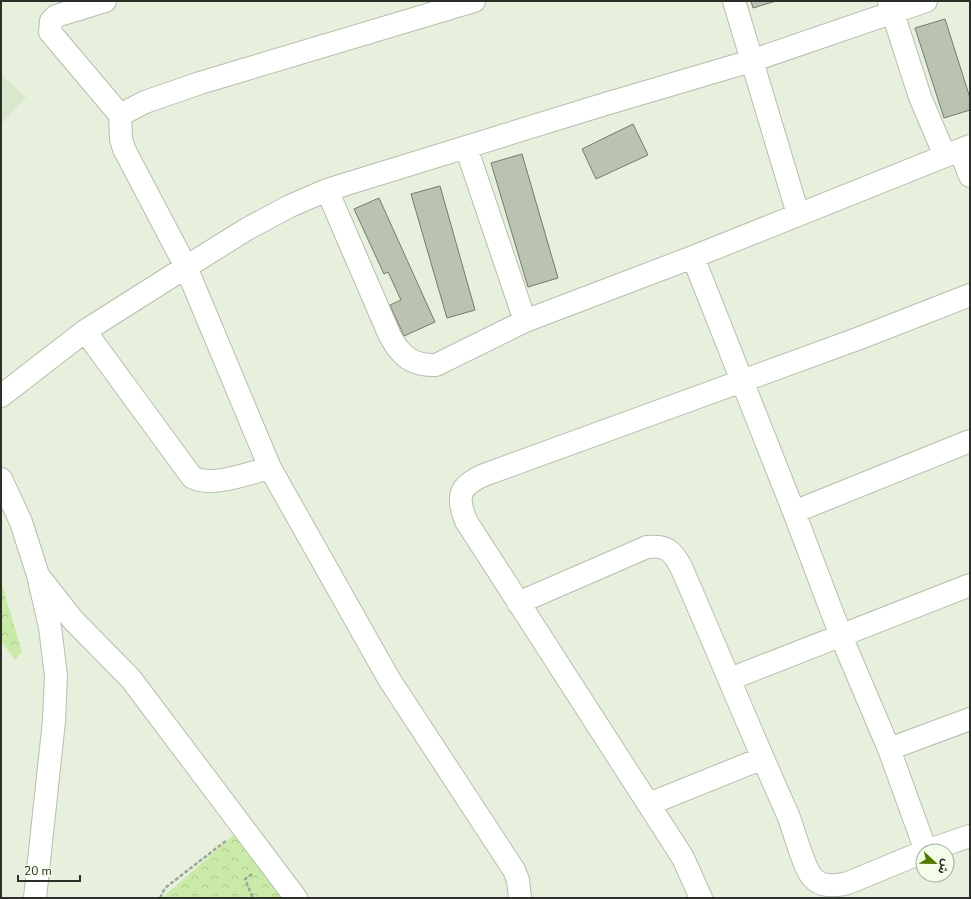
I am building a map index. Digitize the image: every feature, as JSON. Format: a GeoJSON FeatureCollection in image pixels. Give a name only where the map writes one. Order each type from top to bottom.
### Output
{"type":"FeatureCollection","features":[{"type":"Feature","properties":{"kind":"street"},"geometry":{"type":"LineString","coordinates":[[106,1],[56,16],[51,21],[50,32],[120,115],[121,139],[124,149],[186,266],[270,468],[389,679],[514,870],[518,880],[520,898]]}},
{"type":"Feature","properties":{"kind":"street"},"geometry":{"type":"LineString","coordinates":[[120,115],[145,102],[207,80],[474,1]]}},
{"type":"Feature","properties":{"kind":"street"},"geometry":{"type":"LineString","coordinates":[[734,1],[798,214]]}},
{"type":"Feature","properties":{"kind":"street"},"geometry":{"type":"LineString","coordinates":[[1,396],[85,331],[186,266],[265,219],[290,206],[328,190],[751,61],[891,6],[926,1]]}},
{"type":"Feature","properties":{"kind":"street"},"geometry":{"type":"LineString","coordinates":[[891,6],[920,97],[958,150],[970,176]]}},
{"type":"Feature","properties":{"kind":"street"},"geometry":{"type":"LineString","coordinates":[[466,147],[525,321]]}},
{"type":"Feature","properties":{"kind":"street"},"geometry":{"type":"LineString","coordinates":[[328,190],[390,336],[397,348],[406,357],[422,366],[436,365],[525,321],[693,257],[958,150]]}},
{"type":"Feature","properties":{"kind":"street"},"geometry":{"type":"LineString","coordinates":[[693,257],[794,512],[841,636],[889,749],[923,843]]}},
{"type":"Feature","properties":{"kind":"street"},"geometry":{"type":"LineString","coordinates":[[702,898],[682,858],[649,804],[466,521],[460,506],[461,492],[472,480],[970,295]]}},
{"type":"Feature","properties":{"kind":"street"},"geometry":{"type":"LineString","coordinates":[[85,331],[192,477],[200,481],[212,481],[270,468]]}},
{"type":"Feature","properties":{"kind":"street"},"geometry":{"type":"LineString","coordinates":[[794,512],[970,441]]}},
{"type":"Feature","properties":{"kind":"street"},"geometry":{"type":"LineString","coordinates":[[1,479],[21,522],[38,575],[50,627],[56,676],[54,721],[35,898]]}},
{"type":"Feature","properties":{"kind":"street"},"geometry":{"type":"LineString","coordinates":[[518,603],[647,547],[660,546],[675,555],[789,818],[811,876],[818,883],[829,886],[848,883],[915,855]]}},
{"type":"Feature","properties":{"kind":"street"},"geometry":{"type":"LineString","coordinates":[[38,575],[73,620],[131,678],[296,898]]}},
{"type":"Feature","properties":{"kind":"street"},"geometry":{"type":"LineString","coordinates":[[730,679],[970,585]]}},
{"type":"Feature","properties":{"kind":"street"},"geometry":{"type":"LineString","coordinates":[[889,749],[970,719]]}},
{"type":"Feature","properties":{"kind":"street"},"geometry":{"type":"LineString","coordinates":[[649,804],[762,758]]}},
{"type":"Feature","properties":{"kind":"street"},"geometry":{"type":"LineString","coordinates":[[949,843],[970,836]]}},
{"type":"Feature","properties":{"kind":"path"},"geometry":{"type":"LineString","coordinates":[[160,898],[165,888],[243,827]]}},
{"type":"Feature","properties":{"kind":"shaded area"},"geometry":{"type":"Polygon","coordinates":[[[1,75],[26,97],[1,124],[1,75]]]}},
{"type":"Feature","properties":{"kind":"green space"},"geometry":{"type":"Polygon","coordinates":[[[1,581],[22,652],[15,660],[1,641],[1,581]]]}},
{"type":"Feature","properties":{"kind":"green space"},"geometry":{"type":"Polygon","coordinates":[[[243,827],[295,898],[162,898],[243,827]]]}},
{"type":"Feature","properties":{"kind":"building"},"geometry":{"type":"Polygon","coordinates":[[[751,1],[776,1],[753,8],[751,1]]]}},
{"type":"Feature","properties":{"kind":"building"},"geometry":{"type":"Polygon","coordinates":[[[945,19],[970,98],[970,110],[944,118],[915,28],[945,19]]]}},
{"type":"Feature","properties":{"kind":"building"},"geometry":{"type":"Polygon","coordinates":[[[633,124],[648,155],[596,179],[582,149],[633,124]]]}},
{"type":"Feature","properties":{"kind":"building"},"geometry":{"type":"Polygon","coordinates":[[[522,154],[558,278],[528,287],[491,163],[522,154]]]}},
{"type":"Feature","properties":{"kind":"building"},"geometry":{"type":"Polygon","coordinates":[[[440,186],[475,310],[447,318],[411,194],[440,186]]]}},
{"type":"Feature","properties":{"kind":"building"},"geometry":{"type":"Polygon","coordinates":[[[379,198],[435,322],[404,336],[390,305],[401,300],[388,272],[384,274],[354,209],[379,198]]]}}]}
